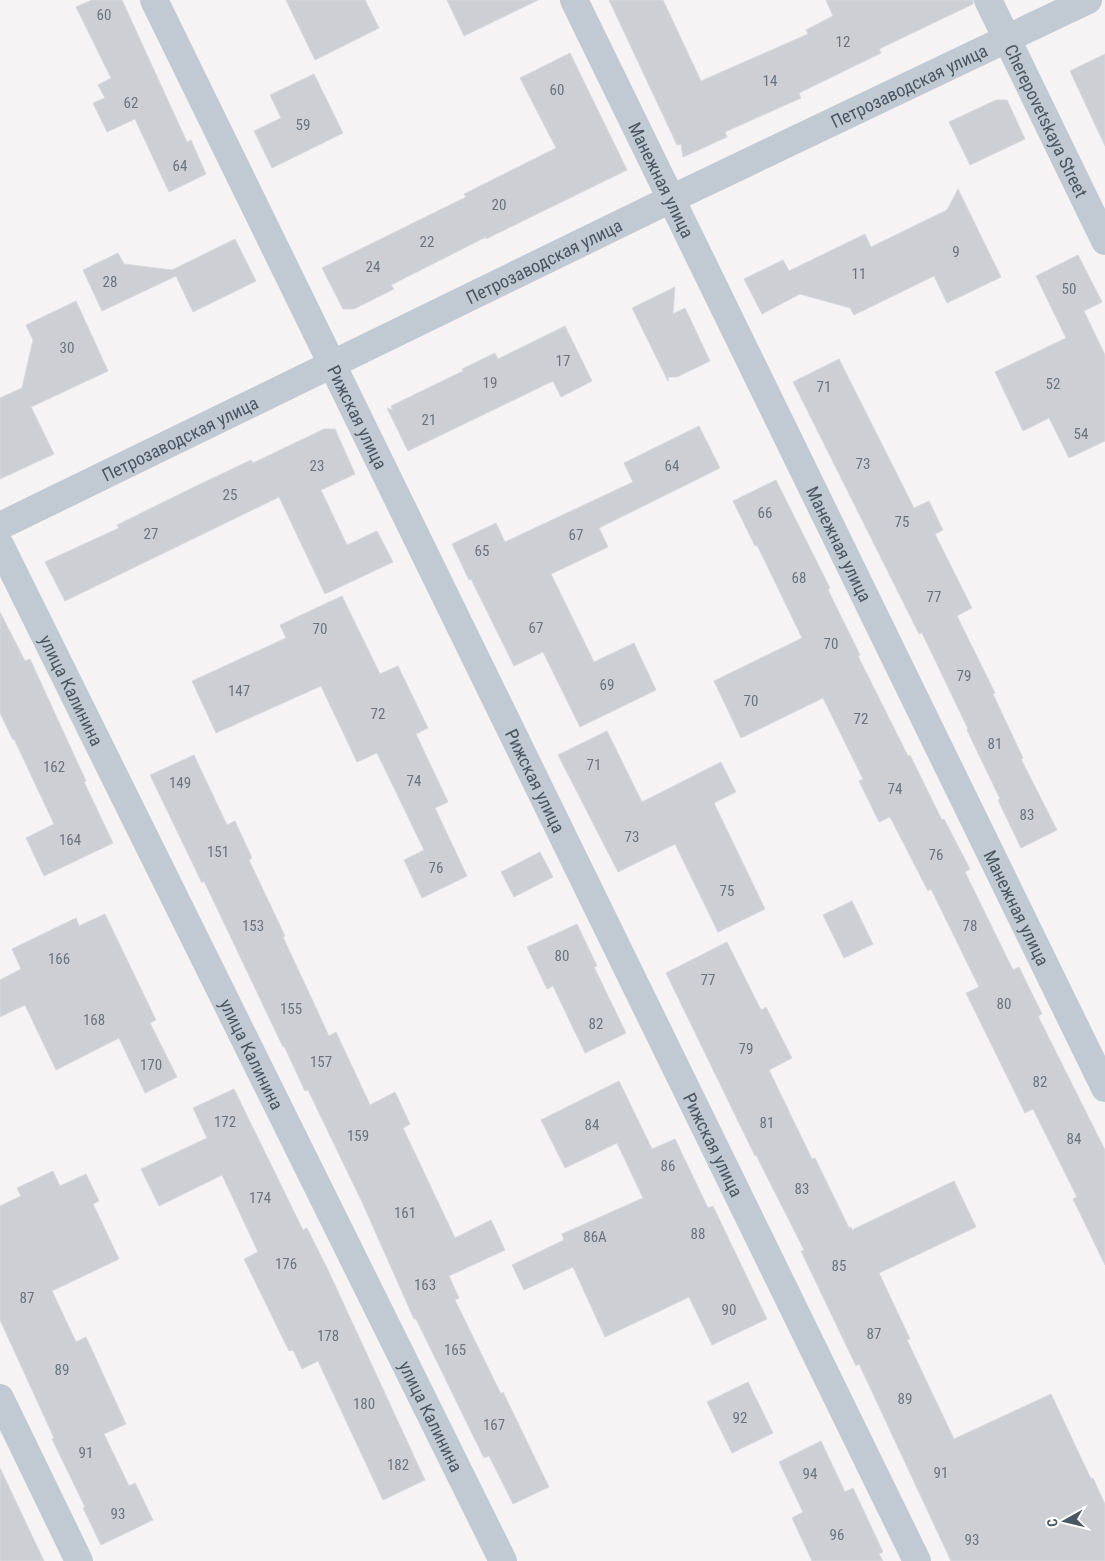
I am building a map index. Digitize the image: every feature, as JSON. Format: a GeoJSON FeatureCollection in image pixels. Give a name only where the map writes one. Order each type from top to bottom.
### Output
{"type":"FeatureCollection","features":[{"type":"Feature","properties":{"kind":"street","name":"Рижская улица"},"geometry":{"type":"LineString","coordinates":[[154,0],[916,1561]]}},
{"type":"Feature","properties":{"kind":"street","name":"Манежная улица"},"geometry":{"type":"LineString","coordinates":[[574,0],[1105,1088]]}},
{"type":"Feature","properties":{"kind":"street","name":"Cherepovetskaya Street"},"geometry":{"type":"LineString","coordinates":[[988,0],[1105,241]]}},
{"type":"Feature","properties":{"kind":"street","name":"Петрозаводская улица"},"geometry":{"type":"LineString","coordinates":[[0,526],[332,363],[1088,0]]}},
{"type":"Feature","properties":{"kind":"street","name":"улица Калинина"},"geometry":{"type":"LineString","coordinates":[[0,546],[503,1561]]}},
{"type":"Feature","properties":{"kind":"street"},"geometry":{"type":"LineString","coordinates":[[0,1398],[79,1561]]}},
{"type":"Feature","properties":{"kind":"building"},"geometry":{"type":"Polygon","coordinates":[[[92,0],[122,0],[187,142],[191,140],[206,174],[169,192],[135,119],[107,132],[93,103],[105,98],[98,85],[111,78],[76,7],[92,0]]]}},
{"type":"Feature","properties":{"kind":"building"},"geometry":{"type":"Polygon","coordinates":[[[286,0],[365,0],[379,28],[315,60],[286,0]]]}},
{"type":"Feature","properties":{"kind":"building"},"geometry":{"type":"Polygon","coordinates":[[[447,0],[538,0],[464,36],[447,0]]]}},
{"type":"Feature","properties":{"kind":"building"},"geometry":{"type":"Polygon","coordinates":[[[609,0],[663,0],[701,81],[808,34],[806,30],[833,16],[826,0],[973,0],[973,4],[879,49],[881,53],[799,93],[801,98],[725,132],[727,137],[683,157],[681,144],[677,145],[609,0]]]}},
{"type":"Feature","properties":{"kind":"building"},"geometry":{"type":"Polygon","coordinates":[[[570,53],[627,170],[486,239],[486,237],[391,285],[394,289],[354,309],[343,309],[322,268],[466,197],[464,194],[556,148],[520,78],[570,53]]]}},
{"type":"Feature","properties":{"kind":"building"},"geometry":{"type":"Polygon","coordinates":[[[1105,54],[1105,146],[1070,71],[1105,54]]]}},
{"type":"Feature","properties":{"kind":"building"},"geometry":{"type":"Polygon","coordinates":[[[314,74],[343,133],[272,168],[254,131],[281,118],[270,95],[314,74]]]}},
{"type":"Feature","properties":{"kind":"building"},"geometry":{"type":"Polygon","coordinates":[[[996,100],[1007,100],[1025,139],[970,165],[949,122],[996,100]]]}},
{"type":"Feature","properties":{"kind":"building"},"geometry":{"type":"Polygon","coordinates":[[[958,189],[1001,277],[947,303],[934,276],[854,315],[850,308],[800,294],[762,314],[744,279],[783,260],[789,271],[865,234],[871,247],[947,210],[958,189]]]}},
{"type":"Feature","properties":{"kind":"building"},"geometry":{"type":"Polygon","coordinates":[[[235,239],[256,281],[193,312],[176,276],[102,311],[83,270],[118,253],[124,264],[172,270],[235,239]]]}},
{"type":"Feature","properties":{"kind":"building"},"geometry":{"type":"Polygon","coordinates":[[[1078,255],[1102,302],[1084,311],[1105,355],[1105,441],[1069,458],[1049,418],[1023,431],[995,372],[1066,338],[1036,276],[1078,255]]]}},
{"type":"Feature","properties":{"kind":"building"},"geometry":{"type":"Polygon","coordinates":[[[675,287],[673,314],[685,308],[710,361],[677,377],[668,377],[668,381],[632,308],[675,287]]]}},
{"type":"Feature","properties":{"kind":"building"},"geometry":{"type":"Polygon","coordinates":[[[76,301],[108,371],[31,407],[54,454],[0,479],[0,398],[22,388],[33,340],[26,325],[76,301]]]}},
{"type":"Feature","properties":{"kind":"building"},"geometry":{"type":"Polygon","coordinates":[[[565,326],[592,381],[561,397],[553,381],[408,451],[387,408],[393,410],[391,406],[463,371],[462,369],[495,353],[498,359],[565,326]]]}},
{"type":"Feature","properties":{"kind":"building"},"geometry":{"type":"Polygon","coordinates":[[[839,359],[914,508],[929,501],[943,530],[935,534],[972,608],[957,616],[995,693],[993,694],[1023,758],[1021,759],[1057,830],[1021,848],[968,729],[922,633],[919,634],[793,382],[839,359]]]}},
{"type":"Feature","properties":{"kind":"building"},"geometry":{"type":"Polygon","coordinates":[[[699,426],[720,468],[599,528],[608,547],[551,574],[594,662],[634,643],[656,690],[580,727],[543,652],[514,666],[452,544],[496,523],[505,542],[633,482],[624,463],[699,426]]]}},
{"type":"Feature","properties":{"kind":"building"},"geometry":{"type":"Polygon","coordinates":[[[324,429],[335,429],[355,474],[321,490],[347,545],[377,531],[393,562],[325,594],[279,497],[65,601],[45,562],[119,528],[117,525],[190,489],[251,460],[253,463],[324,429]]]}},
{"type":"Feature","properties":{"kind":"building"},"geometry":{"type":"Polygon","coordinates":[[[776,480],[830,588],[828,590],[860,655],[858,656],[908,756],[910,755],[942,820],[944,819],[970,869],[965,872],[1013,970],[1019,967],[1042,1014],[1038,1016],[1105,1150],[1105,1265],[1073,1199],[1077,1197],[1033,1109],[1025,1113],[966,993],[979,987],[931,889],[928,891],[890,817],[879,822],[859,781],[863,779],[823,698],[741,738],[714,681],[802,638],[757,545],[755,546],[733,501],[776,480]]]}},
{"type":"Feature","properties":{"kind":"building"},"geometry":{"type":"Polygon","coordinates":[[[342,596],[380,674],[398,666],[428,728],[416,734],[448,802],[435,808],[467,876],[422,898],[404,860],[424,850],[377,753],[357,762],[321,686],[216,733],[192,681],[286,638],[280,625],[342,596]]]}},
{"type":"Feature","properties":{"kind":"building"},"geometry":{"type":"Polygon","coordinates":[[[0,612],[25,661],[30,659],[113,843],[44,876],[26,838],[54,824],[0,713],[0,612]]]}},
{"type":"Feature","properties":{"kind":"building"},"geometry":{"type":"Polygon","coordinates":[[[607,731],[642,802],[721,762],[736,792],[714,803],[765,909],[718,932],[675,844],[618,872],[558,755],[607,731]]]}},
{"type":"Feature","properties":{"kind":"building"},"geometry":{"type":"Polygon","coordinates":[[[194,755],[227,825],[235,821],[252,858],[249,860],[329,1036],[336,1032],[370,1105],[395,1092],[410,1124],[403,1128],[455,1238],[491,1220],[505,1250],[449,1276],[459,1298],[455,1300],[501,1394],[503,1392],[549,1487],[513,1504],[489,1456],[484,1458],[416,1319],[414,1319],[362,1202],[308,1090],[305,1091],[204,881],[202,883],[150,775],[194,755]]]}},
{"type":"Feature","properties":{"kind":"building"},"geometry":{"type":"Polygon","coordinates":[[[540,852],[553,877],[514,897],[501,872],[540,852]]]}},
{"type":"Feature","properties":{"kind":"building"},"geometry":{"type":"Polygon","coordinates":[[[852,901],[873,944],[844,958],[823,915],[852,901]]]}},
{"type":"Feature","properties":{"kind":"building"},"geometry":{"type":"Polygon","coordinates":[[[105,914],[156,1020],[150,1023],[177,1077],[145,1093],[119,1038],[56,1070],[25,1005],[0,1017],[0,980],[21,969],[12,949],[76,918],[79,926],[105,914]]]}},
{"type":"Feature","properties":{"kind":"building"},"geometry":{"type":"Polygon","coordinates":[[[577,924],[597,966],[594,967],[626,1033],[585,1053],[553,986],[547,989],[527,947],[577,924]]]}},
{"type":"Feature","properties":{"kind":"building"},"geometry":{"type":"Polygon","coordinates":[[[727,942],[761,1010],[766,1007],[792,1058],[769,1070],[812,1159],[815,1158],[849,1228],[851,1227],[852,1230],[954,1181],[976,1227],[879,1273],[910,1339],[907,1340],[954,1439],[1051,1394],[1091,1479],[1093,1478],[1105,1504],[1105,1561],[951,1561],[859,1364],[856,1366],[801,1251],[804,1250],[755,1156],[666,973],[727,942]]]}},
{"type":"Feature","properties":{"kind":"building"},"geometry":{"type":"Polygon","coordinates":[[[619,1081],[652,1149],[675,1139],[708,1208],[713,1206],[767,1319],[712,1345],[689,1297],[605,1337],[573,1267],[524,1290],[512,1265],[564,1240],[562,1234],[643,1198],[617,1143],[565,1168],[541,1120],[619,1081]]]}},
{"type":"Feature","properties":{"kind":"building"},"geometry":{"type":"Polygon","coordinates":[[[234,1089],[303,1230],[307,1228],[328,1270],[425,1480],[383,1500],[318,1361],[302,1369],[293,1350],[289,1351],[244,1259],[258,1252],[222,1175],[159,1206],[141,1169],[207,1138],[193,1108],[234,1089]]]}},
{"type":"Feature","properties":{"kind":"building"},"geometry":{"type":"Polygon","coordinates":[[[53,1171],[60,1186],[86,1174],[99,1201],[93,1204],[119,1259],[52,1291],[76,1342],[86,1337],[126,1424],[104,1434],[129,1486],[135,1483],[153,1520],[101,1545],[0,1320],[0,1206],[21,1196],[17,1188],[53,1171]]]}},
{"type":"Feature","properties":{"kind":"building"},"geometry":{"type":"Polygon","coordinates":[[[748,1382],[773,1433],[732,1453],[707,1402],[748,1382]]]}},
{"type":"Feature","properties":{"kind":"building"},"geometry":{"type":"Polygon","coordinates":[[[821,1441],[845,1492],[853,1488],[883,1552],[879,1554],[883,1561],[812,1561],[792,1518],[803,1512],[779,1462],[821,1441]]]}},
{"type":"Feature","properties":{"kind":"building"},"geometry":{"type":"Polygon","coordinates":[[[0,1468],[44,1561],[0,1561],[0,1468]]]}}]}
